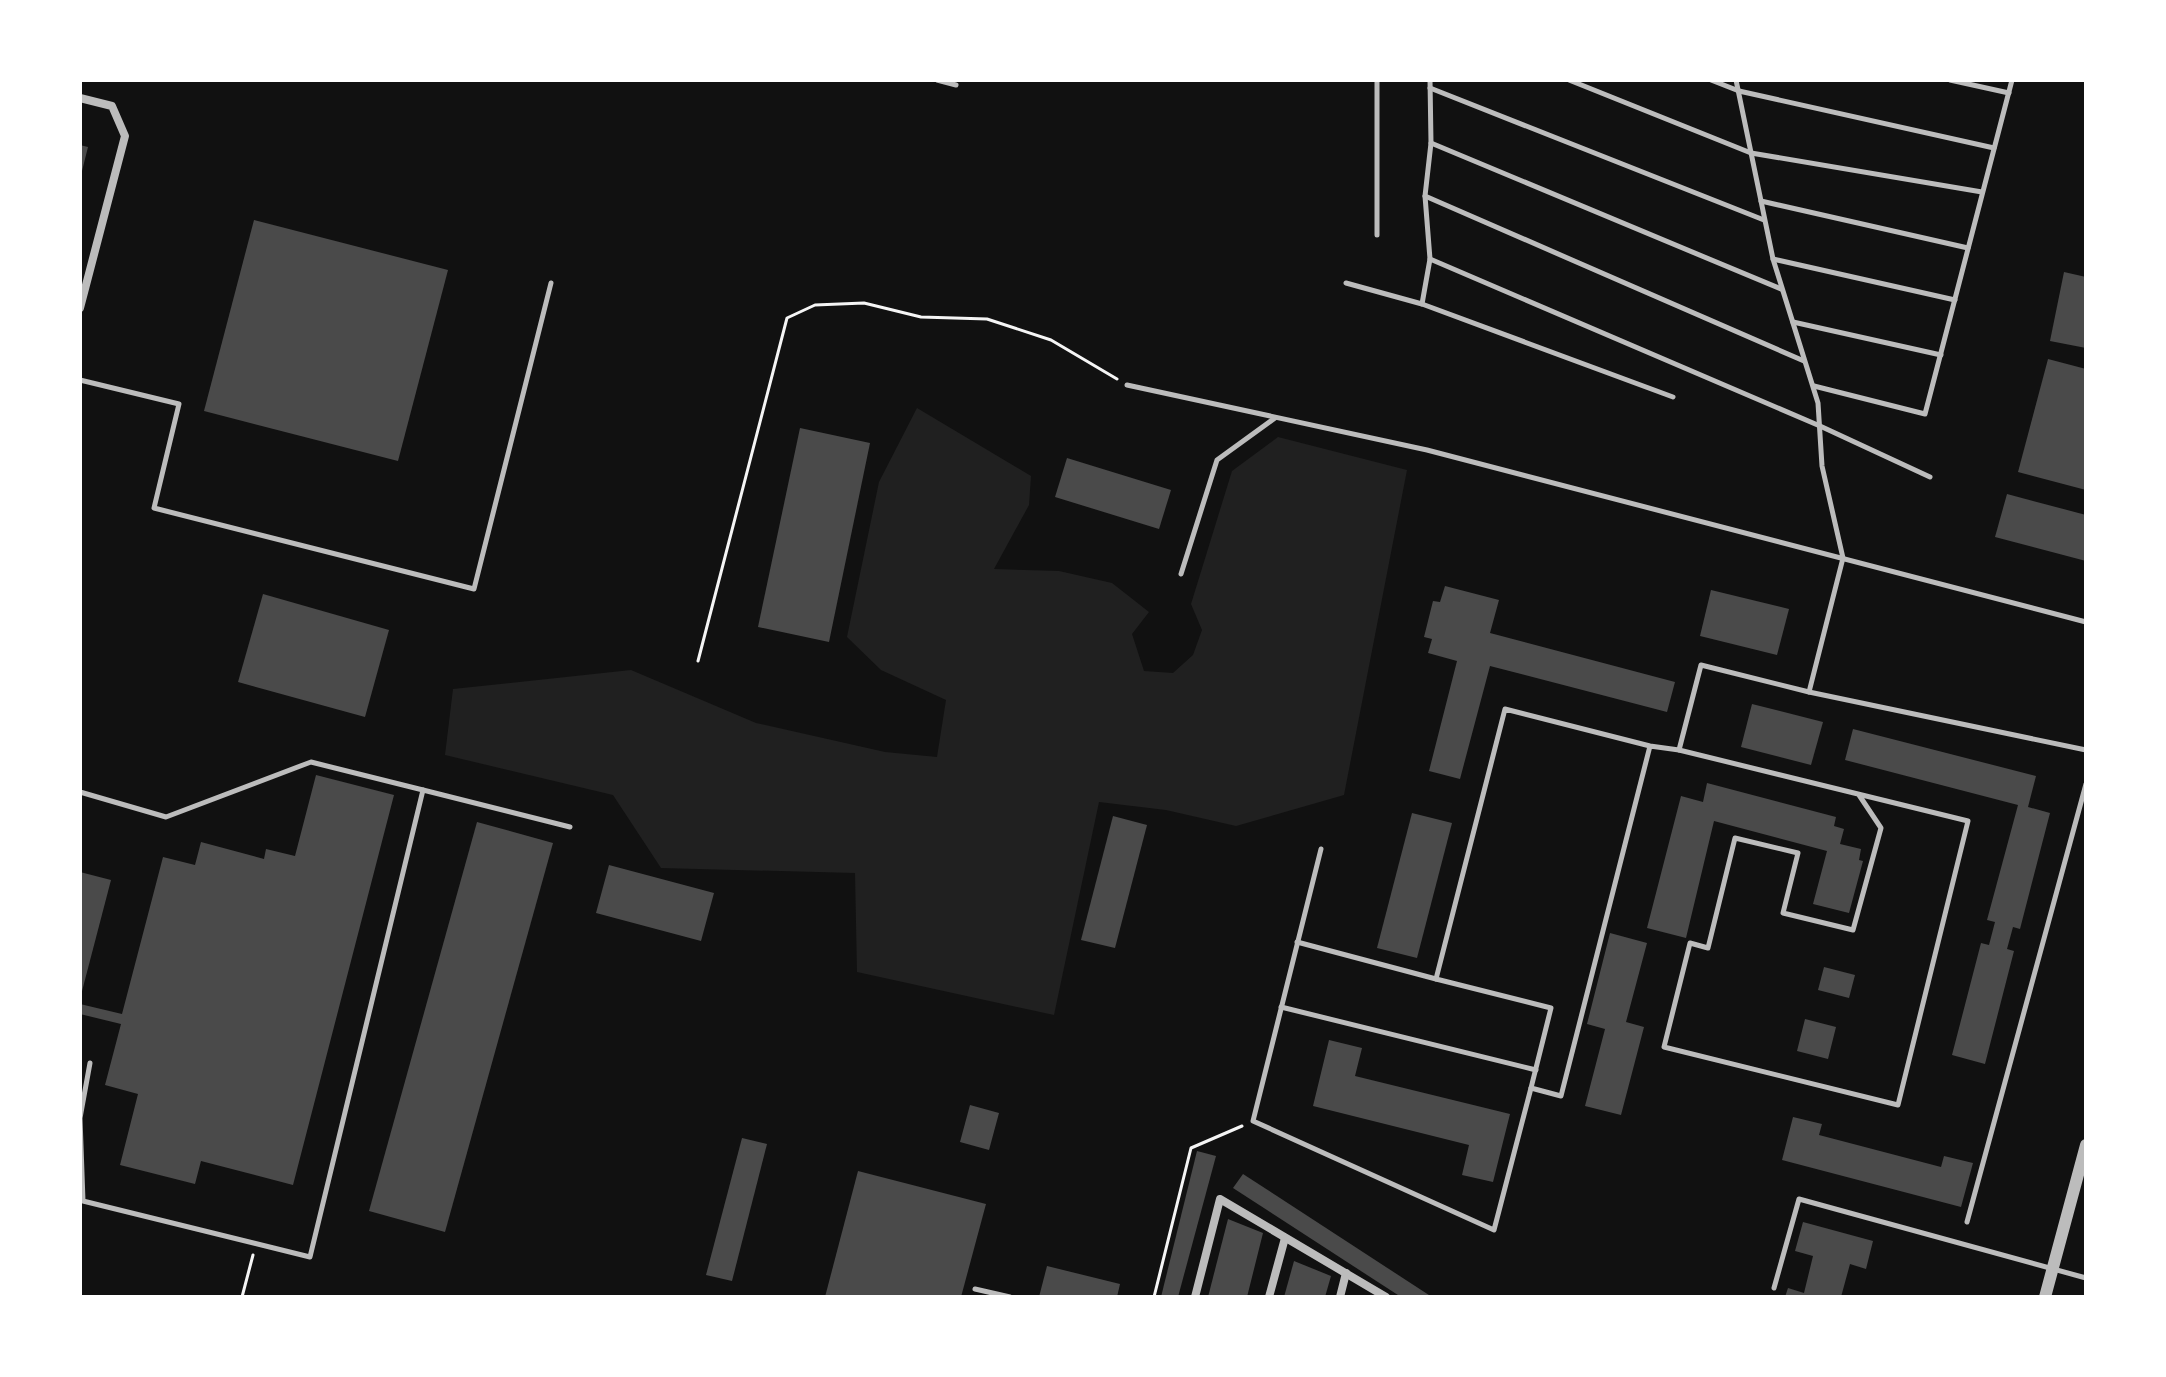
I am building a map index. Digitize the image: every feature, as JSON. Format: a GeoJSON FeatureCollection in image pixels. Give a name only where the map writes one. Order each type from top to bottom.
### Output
{"type":"FeatureCollection","features":[{"type":"Feature","properties":{"kind":"street"},"geometry":{"type":"LineString","coordinates":[[80,98],[112,106],[125,136],[80,308]]}},
{"type":"Feature","properties":{"kind":"street"},"geometry":{"type":"LineString","coordinates":[[2045,1297],[2086,1145]]}},
{"type":"Feature","properties":{"kind":"street"},"geometry":{"type":"LineString","coordinates":[[1195,1297],[1220,1199],[1386,1297]]}},
{"type":"Feature","properties":{"kind":"street"},"geometry":{"type":"LineString","coordinates":[[1269,1297],[1285,1238]]}},
{"type":"Feature","properties":{"kind":"street"},"geometry":{"type":"LineString","coordinates":[[1340,1297],[1346,1273]]}},
{"type":"Feature","properties":{"kind":"lane"},"geometry":{"type":"LineString","coordinates":[[937,80],[956,85]]}},
{"type":"Feature","properties":{"kind":"lane"},"geometry":{"type":"LineString","coordinates":[[1377,80],[1377,235]]}},
{"type":"Feature","properties":{"kind":"lane"},"geometry":{"type":"LineString","coordinates":[[1422,304],[1430,259],[1425,196],[1431,143],[1430,80]]}},
{"type":"Feature","properties":{"kind":"lane"},"geometry":{"type":"LineString","coordinates":[[1569,80],[1751,153],[1983,192]]}},
{"type":"Feature","properties":{"kind":"lane"},"geometry":{"type":"LineString","coordinates":[[1711,80],[1739,91],[1994,148]]}},
{"type":"Feature","properties":{"kind":"lane"},"geometry":{"type":"LineString","coordinates":[[1736,80],[1773,259],[1818,403],[1822,466],[1843,558],[1809,692]]}},
{"type":"Feature","properties":{"kind":"lane"},"geometry":{"type":"LineString","coordinates":[[1950,80],[2009,93]]}},
{"type":"Feature","properties":{"kind":"lane"},"geometry":{"type":"LineString","coordinates":[[1813,386],[1925,414],[2012,80]]}},
{"type":"Feature","properties":{"kind":"lane"},"geometry":{"type":"LineString","coordinates":[[1430,88],[1765,220]]}},
{"type":"Feature","properties":{"kind":"lane"},"geometry":{"type":"LineString","coordinates":[[1431,143],[1782,289]]}},
{"type":"Feature","properties":{"kind":"lane"},"geometry":{"type":"LineString","coordinates":[[1425,196],[1805,361]]}},
{"type":"Feature","properties":{"kind":"lane"},"geometry":{"type":"LineString","coordinates":[[1761,201],[1968,248]]}},
{"type":"Feature","properties":{"kind":"lane"},"geometry":{"type":"LineString","coordinates":[[1430,259],[1820,426],[1930,477]]}},
{"type":"Feature","properties":{"kind":"lane"},"geometry":{"type":"LineString","coordinates":[[1773,259],[1955,300]]}},
{"type":"Feature","properties":{"kind":"lane"},"geometry":{"type":"LineString","coordinates":[[80,264],[91,266]]}},
{"type":"Feature","properties":{"kind":"lane"},"geometry":{"type":"LineString","coordinates":[[80,380],[179,404],[154,508],[474,589],[551,283]]}},
{"type":"Feature","properties":{"kind":"lane"},"geometry":{"type":"LineString","coordinates":[[1346,283],[1422,304],[1673,397]]}},
{"type":"Feature","properties":{"kind":"lane"},"geometry":{"type":"LineString","coordinates":[[1792,322],[1941,355]]}},
{"type":"Feature","properties":{"kind":"lane"},"geometry":{"type":"LineString","coordinates":[[1127,385],[1427,450],[2086,622]]}},
{"type":"Feature","properties":{"kind":"lane"},"geometry":{"type":"LineString","coordinates":[[1181,574],[1217,460],[1276,417]]}},
{"type":"Feature","properties":{"kind":"lane"},"geometry":{"type":"LineString","coordinates":[[1679,750],[1701,665],[1809,692],[2086,750]]}},
{"type":"Feature","properties":{"kind":"lane"},"geometry":{"type":"LineString","coordinates":[[1436,979],[1505,709],[1968,821],[1898,1105],[1664,1047],[1690,943],[1708,948],[1735,838],[1798,853],[1783,913],[1853,930],[1881,828],[1859,795]]}},
{"type":"Feature","properties":{"kind":"lane"},"geometry":{"type":"LineString","coordinates":[[1531,1088],[1561,1096],[1650,746]]}},
{"type":"Feature","properties":{"kind":"lane"},"geometry":{"type":"LineString","coordinates":[[80,792],[166,817],[311,762],[570,827]]}},
{"type":"Feature","properties":{"kind":"lane"},"geometry":{"type":"LineString","coordinates":[[1967,1222],[2086,784]]}},
{"type":"Feature","properties":{"kind":"lane"},"geometry":{"type":"LineString","coordinates":[[90,1063],[80,1118],[83,1201],[310,1257],[423,790]]}},
{"type":"Feature","properties":{"kind":"lane"},"geometry":{"type":"LineString","coordinates":[[1297,942],[1551,1008],[1494,1230],[1253,1121],[1297,942],[1321,849]]}},
{"type":"Feature","properties":{"kind":"lane"},"geometry":{"type":"LineString","coordinates":[[1281,1007],[1536,1070]]}},
{"type":"Feature","properties":{"kind":"lane"},"geometry":{"type":"LineString","coordinates":[[1774,1288],[1799,1199],[2086,1278]]}},
{"type":"Feature","properties":{"kind":"lane"},"geometry":{"type":"LineString","coordinates":[[975,1289],[1010,1297]]}},
{"type":"Feature","properties":{"kind":"path"},"geometry":{"type":"LineString","coordinates":[[698,661],[787,318],[815,305],[864,303],[921,317],[987,319],[1051,340],[1127,385]]}},
{"type":"Feature","properties":{"kind":"path"},"geometry":{"type":"LineString","coordinates":[[1154,1297],[1191,1148],[1253,1121]]}},
{"type":"Feature","properties":{"kind":"path"},"geometry":{"type":"LineString","coordinates":[[242,1297],[256,1244]]}},
{"type":"Feature","properties":{"kind":"shaded area"},"geometry":{"type":"Polygon","coordinates":[[[917,408],[1031,476],[1029,505],[994,569],[1059,571],[1112,583],[1149,612],[1132,634],[1144,671],[1173,673],[1193,655],[1202,630],[1191,604],[1232,471],[1278,437],[1407,470],[1344,795],[1236,826],[1166,810],[1099,802],[1054,1015],[857,972],[855,873],[661,868],[613,795],[445,755],[453,689],[631,670],[756,723],[885,752],[937,757],[946,700],[881,670],[847,637],[879,482],[917,408]]]}},
{"type":"Feature","properties":{"kind":"building"},"geometry":{"type":"Polygon","coordinates":[[[80,145],[88,147],[81,175],[80,175],[80,145]]]}},
{"type":"Feature","properties":{"kind":"building"},"geometry":{"type":"Polygon","coordinates":[[[254,220],[448,270],[398,461],[204,411],[254,220]]]}},
{"type":"Feature","properties":{"kind":"building"},"geometry":{"type":"Polygon","coordinates":[[[2064,272],[2086,277],[2086,348],[2050,341],[2064,272]]]}},
{"type":"Feature","properties":{"kind":"building"},"geometry":{"type":"Polygon","coordinates":[[[2048,359],[2086,369],[2086,490],[2018,472],[2048,359]]]}},
{"type":"Feature","properties":{"kind":"building"},"geometry":{"type":"Polygon","coordinates":[[[800,428],[870,443],[829,642],[758,627],[800,428]]]}},
{"type":"Feature","properties":{"kind":"building"},"geometry":{"type":"Polygon","coordinates":[[[1067,458],[1171,490],[1159,529],[1055,497],[1067,458]]]}},
{"type":"Feature","properties":{"kind":"building"},"geometry":{"type":"Polygon","coordinates":[[[2007,494],[2086,515],[2086,561],[1995,537],[2007,494]]]}},
{"type":"Feature","properties":{"kind":"building"},"geometry":{"type":"Polygon","coordinates":[[[1445,586],[1499,600],[1490,633],[1675,682],[1667,712],[1490,666],[1460,779],[1429,771],[1457,661],[1428,653],[1432,639],[1424,637],[1433,601],[1440,602],[1445,586]]]}},
{"type":"Feature","properties":{"kind":"building"},"geometry":{"type":"Polygon","coordinates":[[[1711,590],[1789,609],[1777,655],[1700,636],[1711,590]]]}},
{"type":"Feature","properties":{"kind":"building"},"geometry":{"type":"Polygon","coordinates":[[[263,594],[389,630],[365,717],[238,682],[263,594]]]}},
{"type":"Feature","properties":{"kind":"building"},"geometry":{"type":"Polygon","coordinates":[[[1752,704],[1823,722],[1811,765],[1741,747],[1752,704]]]}},
{"type":"Feature","properties":{"kind":"building"},"geometry":{"type":"Polygon","coordinates":[[[1853,729],[2036,776],[2028,807],[2050,813],[2020,929],[2013,927],[2007,949],[2014,951],[1985,1064],[1952,1055],[1981,943],[1989,945],[1995,922],[1987,920],[2018,805],[1845,760],[1853,729]]]}},
{"type":"Feature","properties":{"kind":"building"},"geometry":{"type":"Polygon","coordinates":[[[316,775],[394,795],[293,1185],[201,1161],[195,1184],[120,1165],[138,1094],[105,1085],[121,1024],[80,1014],[80,1004],[122,1014],[163,857],[195,865],[201,842],[264,859],[266,849],[295,856],[316,775]]]}},
{"type":"Feature","properties":{"kind":"building"},"geometry":{"type":"Polygon","coordinates":[[[1707,783],[1836,817],[1834,826],[1844,829],[1840,844],[1861,849],[1859,860],[1863,861],[1849,913],[1813,904],[1827,851],[1714,821],[1686,938],[1647,928],[1681,796],[1703,802],[1707,783]]]}},
{"type":"Feature","properties":{"kind":"building"},"geometry":{"type":"Polygon","coordinates":[[[1412,813],[1452,823],[1417,958],[1377,948],[1412,813]]]}},
{"type":"Feature","properties":{"kind":"building"},"geometry":{"type":"Polygon","coordinates":[[[1113,816],[1147,825],[1115,948],[1081,940],[1113,816]]]}},
{"type":"Feature","properties":{"kind":"building"},"geometry":{"type":"Polygon","coordinates":[[[477,822],[553,843],[445,1232],[369,1211],[477,822]]]}},
{"type":"Feature","properties":{"kind":"building"},"geometry":{"type":"Polygon","coordinates":[[[609,865],[714,893],[701,941],[596,913],[609,865]]]}},
{"type":"Feature","properties":{"kind":"building"},"geometry":{"type":"Polygon","coordinates":[[[80,872],[111,880],[81,995],[80,995],[80,872]]]}},
{"type":"Feature","properties":{"kind":"building"},"geometry":{"type":"Polygon","coordinates":[[[1610,933],[1647,943],[1626,1022],[1644,1027],[1621,1115],[1585,1106],[1605,1029],[1587,1024],[1610,933]]]}},
{"type":"Feature","properties":{"kind":"building"},"geometry":{"type":"Polygon","coordinates":[[[1824,967],[1855,975],[1849,998],[1818,990],[1824,967]]]}},
{"type":"Feature","properties":{"kind":"building"},"geometry":{"type":"Polygon","coordinates":[[[1805,1019],[1836,1027],[1828,1059],[1797,1051],[1805,1019]]]}},
{"type":"Feature","properties":{"kind":"building"},"geometry":{"type":"Polygon","coordinates":[[[1329,1040],[1362,1048],[1355,1076],[1510,1114],[1493,1182],[1462,1175],[1469,1145],[1313,1106],[1329,1040]]]}},
{"type":"Feature","properties":{"kind":"building"},"geometry":{"type":"Polygon","coordinates":[[[970,1105],[999,1113],[989,1150],[960,1142],[970,1105]]]}},
{"type":"Feature","properties":{"kind":"building"},"geometry":{"type":"Polygon","coordinates":[[[1793,1117],[1822,1124],[1819,1135],[1941,1167],[1944,1156],[1973,1163],[1961,1207],[1782,1160],[1793,1117]]]}},
{"type":"Feature","properties":{"kind":"building"},"geometry":{"type":"Polygon","coordinates":[[[742,1138],[767,1144],[732,1281],[706,1275],[742,1138]]]}},
{"type":"Feature","properties":{"kind":"building"},"geometry":{"type":"Polygon","coordinates":[[[1197,1151],[1216,1156],[1178,1297],[1161,1297],[1197,1151]]]}},
{"type":"Feature","properties":{"kind":"building"},"geometry":{"type":"Polygon","coordinates":[[[858,1171],[986,1204],[961,1297],[825,1297],[858,1171]]]}},
{"type":"Feature","properties":{"kind":"building"},"geometry":{"type":"Polygon","coordinates":[[[1243,1174],[1432,1297],[1401,1297],[1233,1188],[1243,1174]]]}},
{"type":"Feature","properties":{"kind":"building"},"geometry":{"type":"Polygon","coordinates":[[[1228,1219],[1263,1233],[1247,1297],[1208,1297],[1228,1219]]]}},
{"type":"Feature","properties":{"kind":"building"},"geometry":{"type":"Polygon","coordinates":[[[1803,1222],[1873,1241],[1866,1269],[1850,1264],[1841,1297],[1785,1297],[1788,1288],[1804,1293],[1813,1256],[1795,1251],[1803,1222]]]}},
{"type":"Feature","properties":{"kind":"building"},"geometry":{"type":"Polygon","coordinates":[[[1294,1261],[1331,1276],[1325,1297],[1284,1297],[1294,1261]]]}},
{"type":"Feature","properties":{"kind":"building"},"geometry":{"type":"Polygon","coordinates":[[[1047,1266],[1120,1284],[1117,1297],[1039,1297],[1047,1266]]]}}]}
